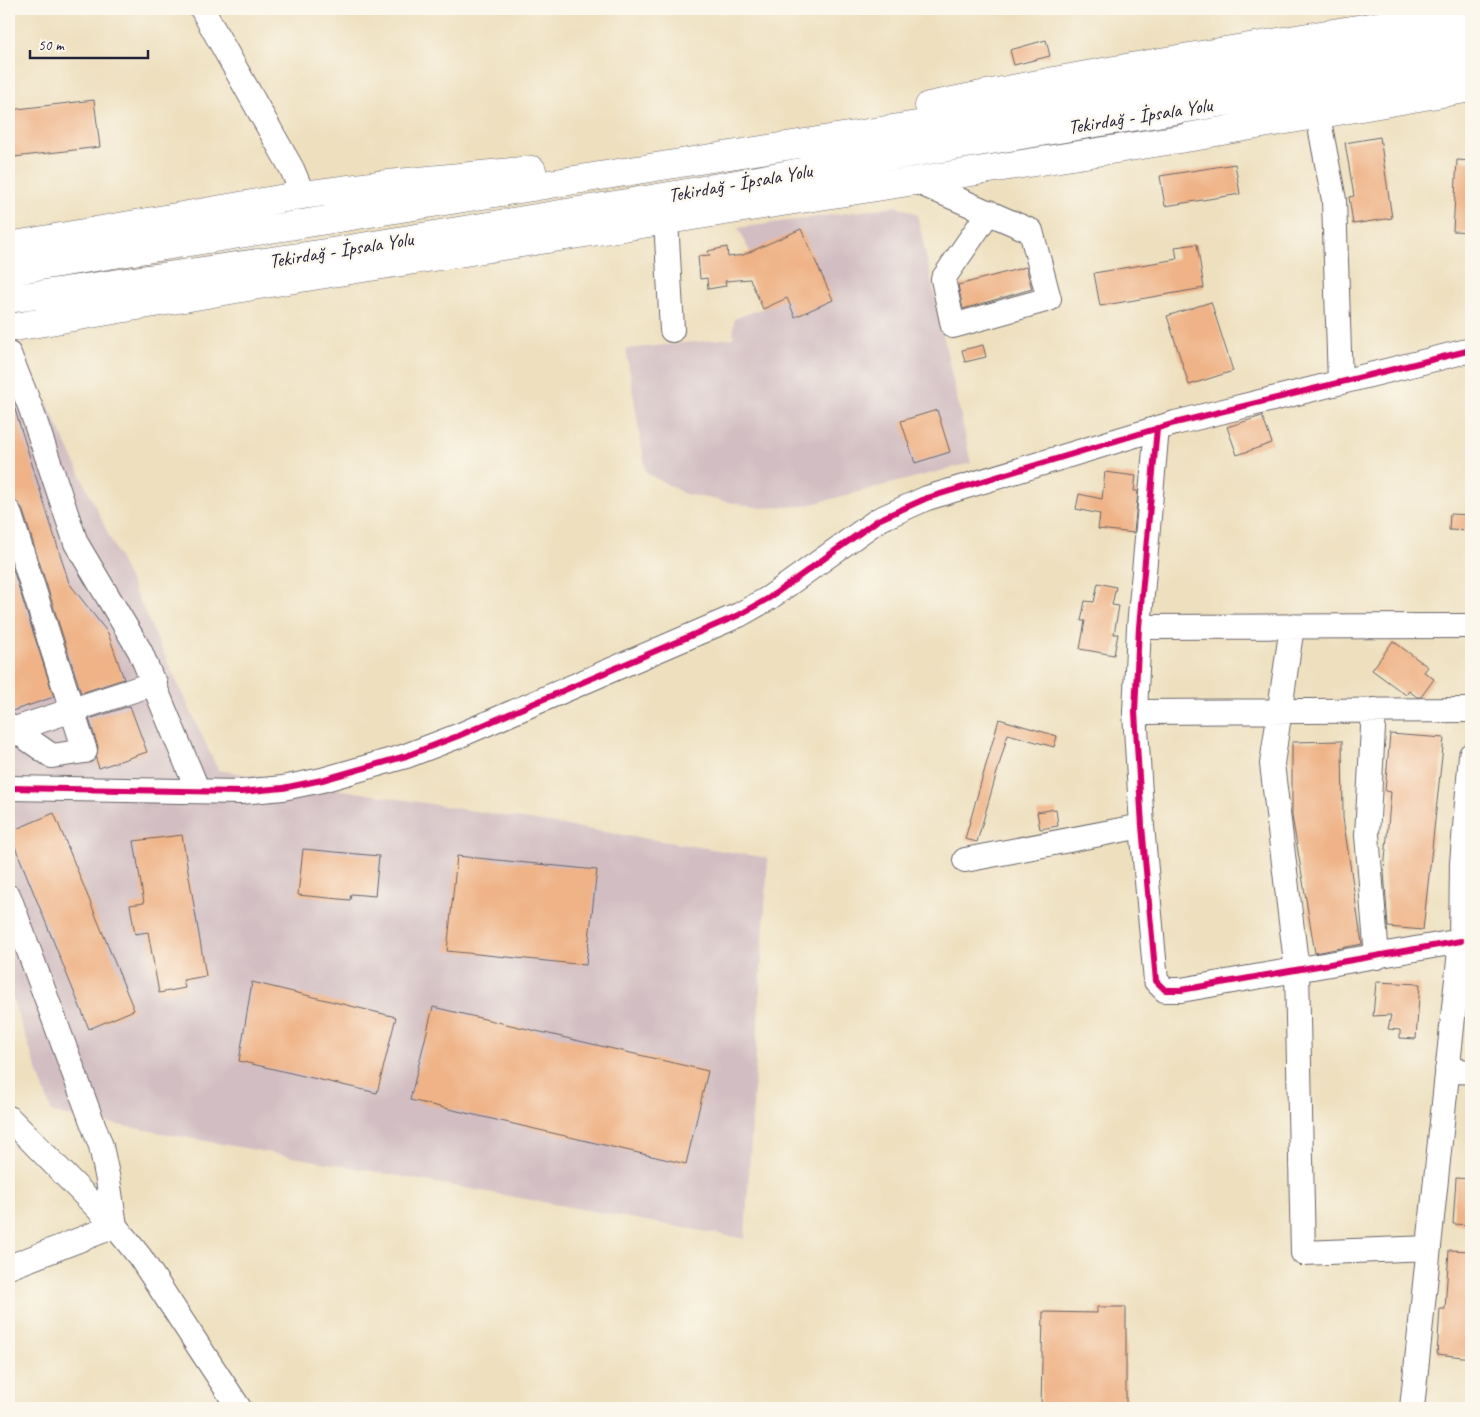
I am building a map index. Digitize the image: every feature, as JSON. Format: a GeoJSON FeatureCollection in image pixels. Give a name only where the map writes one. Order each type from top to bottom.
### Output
{"type":"FeatureCollection","features":[{"type":"Feature","properties":{"kind":"highway"},"geometry":{"type":"LineString","coordinates":[[678,162],[806,131],[1027,85],[1471,10]]}},
{"type":"Feature","properties":{"kind":"highway","name":"Tekirdağ - İpsala Yolu"},"geometry":{"type":"LineString","coordinates":[[9,271],[1471,36]]}},
{"type":"Feature","properties":{"kind":"highway","name":"Tekirdağ - İpsala Yolu"},"geometry":{"type":"LineString","coordinates":[[9,299],[319,254],[681,194],[862,161],[1471,62]]}},
{"type":"Feature","properties":{"kind":"highway"},"geometry":{"type":"LineString","coordinates":[[9,328],[284,280],[913,180],[1080,156],[1471,88]]}},
{"type":"Feature","properties":{"kind":"highway"},"geometry":{"type":"LineString","coordinates":[[681,194],[868,174],[976,157],[1205,135]]}},
{"type":"Feature","properties":{"kind":"highway"},"geometry":{"type":"LineString","coordinates":[[12,244],[302,195],[506,172],[549,169],[616,173]]}},
{"type":"Feature","properties":{"kind":"street"},"geometry":{"type":"LineString","coordinates":[[202,9],[292,169],[302,195]]}},
{"type":"Feature","properties":{"kind":"street"},"geometry":{"type":"LineString","coordinates":[[1318,116],[1334,200],[1340,382]]}},
{"type":"Feature","properties":{"kind":"street"},"geometry":{"type":"LineString","coordinates":[[913,180],[989,212],[1031,231],[1049,299],[953,326],[943,279],[989,212]]}},
{"type":"Feature","properties":{"kind":"street"},"geometry":{"type":"LineString","coordinates":[[666,220],[672,330]]}},
{"type":"Feature","properties":{"kind":"street"},"geometry":{"type":"LineString","coordinates":[[9,788],[261,790],[322,780],[406,756],[458,736],[739,615],[769,598],[871,525],[902,508],[927,498],[1156,428],[1270,398],[1471,350]]}},
{"type":"Feature","properties":{"kind":"street"},"geometry":{"type":"LineString","coordinates":[[9,354],[30,406],[76,543],[129,631],[155,683],[198,791]]}},
{"type":"Feature","properties":{"kind":"street"},"geometry":{"type":"LineString","coordinates":[[1156,428],[1139,627],[1135,712],[1142,826],[1156,982],[1165,990],[1181,990],[1461,941]]}},
{"type":"Feature","properties":{"kind":"street"},"geometry":{"type":"LineString","coordinates":[[9,512],[85,751],[52,756],[12,727]]}},
{"type":"Feature","properties":{"kind":"street"},"geometry":{"type":"LineString","coordinates":[[1292,626],[1272,764],[1297,971],[1303,1253],[1428,1248]]}},
{"type":"Feature","properties":{"kind":"street"},"geometry":{"type":"LineString","coordinates":[[1139,627],[1471,626]]}},
{"type":"Feature","properties":{"kind":"street"},"geometry":{"type":"LineString","coordinates":[[12,727],[155,683]]}},
{"type":"Feature","properties":{"kind":"street"},"geometry":{"type":"LineString","coordinates":[[1374,710],[1367,835],[1377,957]]}},
{"type":"Feature","properties":{"kind":"street"},"geometry":{"type":"LineString","coordinates":[[1135,712],[1471,710]]}},
{"type":"Feature","properties":{"kind":"street"},"geometry":{"type":"LineString","coordinates":[[1412,1408],[1461,941],[1467,862],[1471,756]]}},
{"type":"Feature","properties":{"kind":"street"},"geometry":{"type":"LineString","coordinates":[[965,860],[1142,826]]}},
{"type":"Feature","properties":{"kind":"street"},"geometry":{"type":"LineString","coordinates":[[9,897],[101,1146],[115,1226]]}},
{"type":"Feature","properties":{"kind":"street"},"geometry":{"type":"LineString","coordinates":[[1447,1070],[1471,1072]]}},
{"type":"Feature","properties":{"kind":"street"},"geometry":{"type":"LineString","coordinates":[[9,1118],[115,1226],[140,1257],[239,1408]]}},
{"type":"Feature","properties":{"kind":"street"},"geometry":{"type":"LineString","coordinates":[[9,1267],[115,1226]]}},
{"type":"Feature","properties":{"kind":"shaded area"},"geometry":{"type":"Polygon","coordinates":[[[897,206],[917,214],[971,463],[804,506],[761,508],[685,494],[646,473],[626,349],[733,338],[734,319],[776,303],[738,228],[897,206]]]}},
{"type":"Feature","properties":{"kind":"shaded area"},"geometry":{"type":"Polygon","coordinates":[[[17,338],[218,770],[768,858],[745,1239],[52,1113],[9,989],[9,340],[17,338]]]}},
{"type":"Feature","properties":{"kind":"building"},"geometry":{"type":"Polygon","coordinates":[[[1046,40],[1050,56],[1014,65],[1010,50],[1046,40]]]}},
{"type":"Feature","properties":{"kind":"building"},"geometry":{"type":"Polygon","coordinates":[[[94,100],[100,147],[14,157],[9,110],[94,100]]]}},
{"type":"Feature","properties":{"kind":"building"},"geometry":{"type":"Polygon","coordinates":[[[1380,137],[1392,218],[1353,224],[1349,197],[1354,196],[1345,143],[1380,137]]]}},
{"type":"Feature","properties":{"kind":"building"},"geometry":{"type":"Polygon","coordinates":[[[1457,160],[1471,161],[1471,232],[1453,231],[1457,160]]]}},
{"type":"Feature","properties":{"kind":"building"},"geometry":{"type":"Polygon","coordinates":[[[1235,164],[1240,194],[1165,206],[1160,176],[1235,164]]]}},
{"type":"Feature","properties":{"kind":"building"},"geometry":{"type":"Polygon","coordinates":[[[801,229],[833,300],[795,317],[787,298],[763,309],[750,279],[725,281],[726,286],[708,289],[707,278],[700,279],[698,256],[710,255],[708,251],[727,247],[728,257],[743,255],[801,229]]]}},
{"type":"Feature","properties":{"kind":"building"},"geometry":{"type":"Polygon","coordinates":[[[1197,244],[1204,288],[1100,306],[1094,273],[1177,259],[1175,247],[1197,244]]]}},
{"type":"Feature","properties":{"kind":"building"},"geometry":{"type":"Polygon","coordinates":[[[1026,267],[1032,289],[963,309],[958,285],[1026,267]]]}},
{"type":"Feature","properties":{"kind":"building"},"geometry":{"type":"Polygon","coordinates":[[[1211,302],[1233,371],[1189,385],[1167,316],[1211,302]]]}},
{"type":"Feature","properties":{"kind":"building"},"geometry":{"type":"Polygon","coordinates":[[[983,345],[986,357],[965,362],[962,350],[983,345]]]}},
{"type":"Feature","properties":{"kind":"building"},"geometry":{"type":"Polygon","coordinates":[[[9,400],[12,400],[69,583],[108,633],[124,679],[81,693],[22,508],[13,499],[9,485],[9,400]]]}},
{"type":"Feature","properties":{"kind":"building"},"geometry":{"type":"Polygon","coordinates":[[[937,410],[950,452],[915,463],[901,421],[937,410]]]}},
{"type":"Feature","properties":{"kind":"building"},"geometry":{"type":"Polygon","coordinates":[[[1262,416],[1272,443],[1237,455],[1227,427],[1262,416]]]}},
{"type":"Feature","properties":{"kind":"building"},"geometry":{"type":"Polygon","coordinates":[[[1105,472],[1136,476],[1134,491],[1138,491],[1134,533],[1098,529],[1100,514],[1076,509],[1079,494],[1102,499],[1105,472]]]}},
{"type":"Feature","properties":{"kind":"building"},"geometry":{"type":"Polygon","coordinates":[[[1450,514],[1471,515],[1471,531],[1449,530],[1450,514]]]}},
{"type":"Feature","properties":{"kind":"building"},"geometry":{"type":"Polygon","coordinates":[[[9,557],[54,697],[9,712],[9,557]]]}},
{"type":"Feature","properties":{"kind":"building"},"geometry":{"type":"Polygon","coordinates":[[[1098,583],[1116,587],[1112,605],[1119,606],[1114,634],[1118,634],[1114,655],[1080,649],[1085,621],[1081,621],[1085,601],[1094,602],[1098,583]]]}},
{"type":"Feature","properties":{"kind":"building"},"geometry":{"type":"Polygon","coordinates":[[[1393,641],[1428,667],[1424,672],[1434,679],[1421,697],[1417,697],[1409,691],[1406,695],[1372,670],[1393,641]]]}},
{"type":"Feature","properties":{"kind":"building"},"geometry":{"type":"Polygon","coordinates":[[[130,706],[147,752],[99,768],[96,759],[98,747],[89,719],[130,706]]]}},
{"type":"Feature","properties":{"kind":"building"},"geometry":{"type":"Polygon","coordinates":[[[999,719],[1057,736],[1054,747],[1008,734],[977,842],[965,839],[999,719]]]}},
{"type":"Feature","properties":{"kind":"building"},"geometry":{"type":"Polygon","coordinates":[[[1390,734],[1444,738],[1423,930],[1388,927],[1384,871],[1391,792],[1385,791],[1390,734]]]}},
{"type":"Feature","properties":{"kind":"building"},"geometry":{"type":"Polygon","coordinates":[[[1342,741],[1343,818],[1362,944],[1315,953],[1292,816],[1292,742],[1342,741]]]}},
{"type":"Feature","properties":{"kind":"building"},"geometry":{"type":"Polygon","coordinates":[[[1056,809],[1058,826],[1040,829],[1037,812],[1056,809]]]}},
{"type":"Feature","properties":{"kind":"building"},"geometry":{"type":"Polygon","coordinates":[[[54,813],[134,1010],[89,1029],[9,832],[54,813]]]}},
{"type":"Feature","properties":{"kind":"building"},"geometry":{"type":"Polygon","coordinates":[[[182,835],[206,976],[183,980],[185,988],[159,993],[148,932],[135,934],[130,905],[144,903],[134,841],[182,835]]]}},
{"type":"Feature","properties":{"kind":"building"},"geometry":{"type":"Polygon","coordinates":[[[303,849],[379,856],[375,896],[351,894],[350,900],[298,895],[303,849]]]}},
{"type":"Feature","properties":{"kind":"building"},"geometry":{"type":"Polygon","coordinates":[[[457,856],[597,870],[586,965],[447,951],[457,856]]]}},
{"type":"Feature","properties":{"kind":"building"},"geometry":{"type":"Polygon","coordinates":[[[252,982],[396,1017],[377,1093],[239,1061],[252,982]]]}},
{"type":"Feature","properties":{"kind":"building"},"geometry":{"type":"Polygon","coordinates":[[[1376,982],[1420,984],[1416,1039],[1400,1038],[1400,1030],[1388,1029],[1391,1015],[1373,1016],[1376,982]]]}},
{"type":"Feature","properties":{"kind":"building"},"geometry":{"type":"Polygon","coordinates":[[[433,1007],[708,1071],[686,1164],[410,1100],[433,1007]]]}},
{"type":"Feature","properties":{"kind":"building"},"geometry":{"type":"Polygon","coordinates":[[[1456,1178],[1471,1179],[1471,1225],[1453,1224],[1456,1178]]]}},
{"type":"Feature","properties":{"kind":"building"},"geometry":{"type":"Polygon","coordinates":[[[1449,1250],[1471,1251],[1471,1358],[1437,1354],[1440,1309],[1445,1309],[1449,1250]]]}},
{"type":"Feature","properties":{"kind":"building"},"geometry":{"type":"Polygon","coordinates":[[[1097,1307],[1126,1307],[1126,1408],[1041,1408],[1043,1312],[1097,1313],[1097,1307]]]}},
{"type":"Feature","properties":{"kind":"cycle path"},"geometry":{"type":"LineString","coordinates":[[9,788],[241,792],[283,788],[322,780],[406,756],[458,736],[739,615],[769,598],[878,520],[927,498],[1175,423],[1471,350]]}},
{"type":"Feature","properties":{"kind":"cycle path"},"geometry":{"type":"LineString","coordinates":[[1157,428],[1139,627],[1135,712],[1142,826],[1156,981],[1165,990],[1181,990],[1461,941]]}}]}
